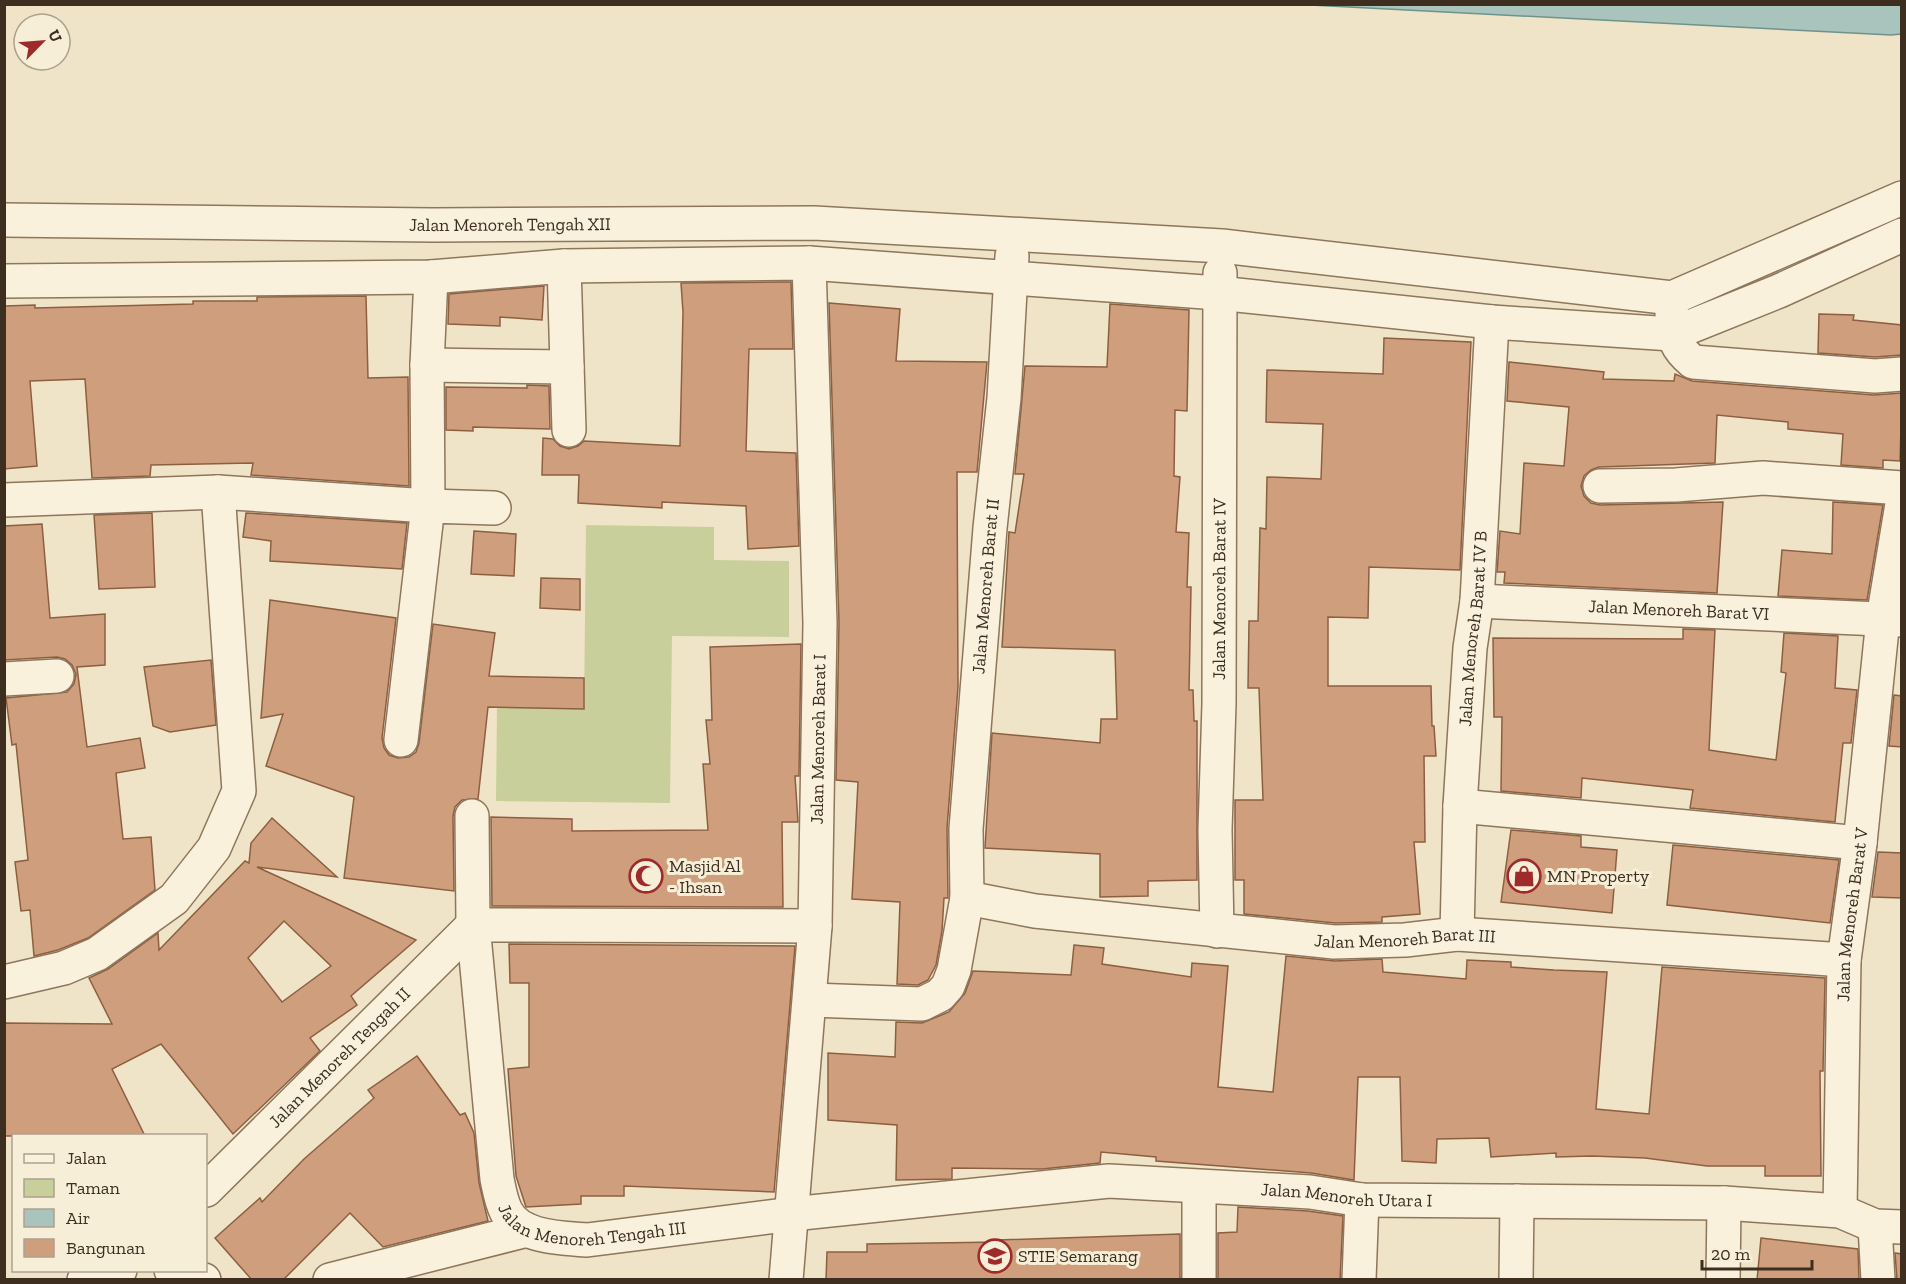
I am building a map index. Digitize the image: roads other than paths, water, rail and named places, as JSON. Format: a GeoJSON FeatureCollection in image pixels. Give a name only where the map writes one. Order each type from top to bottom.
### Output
{"type":"FeatureCollection","features":[{"type":"Feature","properties":{"kind":"street"},"geometry":{"type":"LineString","coordinates":[[1902,198],[1672,298],[1672,334],[1679,350],[1693,362],[1875,376],[1902,374]]}},
{"type":"Feature","properties":{"kind":"street","name":"Jalan Menoreh Tengah XII"},"geometry":{"type":"LineString","coordinates":[[4,220],[422,225],[814,223],[1222,246],[1672,298]]}},
{"type":"Feature","properties":{"kind":"street"},"geometry":{"type":"LineString","coordinates":[[4,281],[431,277],[564,267],[809,263],[1218,293],[1492,322],[1672,334],[1779,291],[1902,235]]}},
{"type":"Feature","properties":{"kind":"street","name":"Jalan Menoreh Barat II"},"geometry":{"type":"LineString","coordinates":[[811,1000],[922,1004],[932,1001],[948,986],[954,970],[967,898],[966,830],[989,540],[1004,398],[1013,236]]}},
{"type":"Feature","properties":{"kind":"street","name":"Jalan Menoreh Barat IV"},"geometry":{"type":"LineString","coordinates":[[1217,931],[1215,831],[1219,704],[1218,293],[1222,246]]}},
{"type":"Feature","properties":{"kind":"street","name":"Jalan Menoreh Barat I"},"geometry":{"type":"LineString","coordinates":[[792,1214],[811,1000],[815,926],[820,623],[809,263]]}},
{"type":"Feature","properties":{"kind":"street"},"geometry":{"type":"LineString","coordinates":[[564,267],[569,430]]}},
{"type":"Feature","properties":{"kind":"street"},"geometry":{"type":"LineString","coordinates":[[401,740],[428,506],[427,365],[431,277]]}},
{"type":"Feature","properties":{"kind":"street","name":"Jalan Menoreh Barat IV B"},"geometry":{"type":"LineString","coordinates":[[1457,934],[1460,806],[1470,648],[1477,601],[1492,322]]}},
{"type":"Feature","properties":{"kind":"street"},"geometry":{"type":"LineString","coordinates":[[427,365],[567,367]]}},
{"type":"Feature","properties":{"kind":"street"},"geometry":{"type":"LineString","coordinates":[[1600,486],[1676,485],[1763,478],[1902,488]]}},
{"type":"Feature","properties":{"kind":"street"},"geometry":{"type":"LineString","coordinates":[[4,982],[64,968],[97,954],[139,925],[174,899],[214,848],[227,822],[240,792],[218,492]]}},
{"type":"Feature","properties":{"kind":"street"},"geometry":{"type":"LineString","coordinates":[[4,500],[218,492],[428,506],[494,508]]}},
{"type":"Feature","properties":{"kind":"street"},"geometry":{"type":"LineString","coordinates":[[1892,620],[1902,504]]}},
{"type":"Feature","properties":{"kind":"street","name":"Jalan Menoreh Barat VI"},"geometry":{"type":"LineString","coordinates":[[1477,601],[1892,620]]}},
{"type":"Feature","properties":{"kind":"street","name":"Jalan Menoreh Barat V"},"geometry":{"type":"LineString","coordinates":[[1840,1211],[1844,960],[1892,620]]}},
{"type":"Feature","properties":{"kind":"street"},"geometry":{"type":"LineString","coordinates":[[4,679],[57,676]]}},
{"type":"Feature","properties":{"kind":"street"},"geometry":{"type":"LineString","coordinates":[[1460,806],[1860,843]]}},
{"type":"Feature","properties":{"kind":"street","name":"Jalan Menoreh Tengah III"},"geometry":{"type":"LineString","coordinates":[[472,816],[473,924],[497,1179],[506,1212],[527,1230],[554,1237],[587,1240],[792,1214]]}},
{"type":"Feature","properties":{"kind":"street","name":"Jalan Menoreh Barat III"},"geometry":{"type":"LineString","coordinates":[[967,898],[1035,911],[1334,942],[1405,940],[1457,934],[1844,960]]}},
{"type":"Feature","properties":{"kind":"street"},"geometry":{"type":"LineString","coordinates":[[473,924],[815,926]]}},
{"type":"Feature","properties":{"kind":"street","name":"Jalan Menoreh Tengah II"},"geometry":{"type":"LineString","coordinates":[[207,1189],[473,924]]}},
{"type":"Feature","properties":{"kind":"street","name":"Jalan Menoreh Utara I"},"geometry":{"type":"LineString","coordinates":[[792,1214],[1109,1181],[1310,1192],[1362,1200],[1724,1203],[1840,1211],[1888,1226]]}},
{"type":"Feature","properties":{"kind":"street"},"geometry":{"type":"LineString","coordinates":[[1199,1187],[1199,1280]]}},
{"type":"Feature","properties":{"kind":"street"},"geometry":{"type":"LineString","coordinates":[[1359,1280],[1362,1200]]}},
{"type":"Feature","properties":{"kind":"street"},"geometry":{"type":"LineString","coordinates":[[1516,1280],[1517,1201]]}},
{"type":"Feature","properties":{"kind":"street"},"geometry":{"type":"LineString","coordinates":[[1724,1203],[1724,1280]]}},
{"type":"Feature","properties":{"kind":"street"},"geometry":{"type":"LineString","coordinates":[[786,1280],[792,1214]]}},
{"type":"Feature","properties":{"kind":"street"},"geometry":{"type":"LineString","coordinates":[[1878,1280],[1888,1226]]}},
{"type":"Feature","properties":{"kind":"street"},"geometry":{"type":"LineString","coordinates":[[330,1280],[527,1230]]}},
{"type":"Feature","properties":{"kind":"street"},"geometry":{"type":"LineString","coordinates":[[84,1280],[113,1272]]}},
{"type":"Feature","properties":{"kind":"street"},"geometry":{"type":"LineString","coordinates":[[178,1272],[204,1280]]}},
{"type":"Feature","properties":{"kind":"water"},"geometry":{"type":"Polygon","coordinates":[[[1310,5],[1901,5],[1901,34],[1891,35],[1310,5]]]}},
{"type":"Feature","properties":{"kind":"place","name":"Masjid Al - Ihsan"},"geometry":{"type":"Point","coordinates":[646,876]}},
{"type":"Feature","properties":{"kind":"place","name":"MN Property"},"geometry":{"type":"Point","coordinates":[1524,876]}},
{"type":"Feature","properties":{"kind":"place","name":"STIE Semarang"},"geometry":{"type":"Point","coordinates":[995,1256]}}]}
